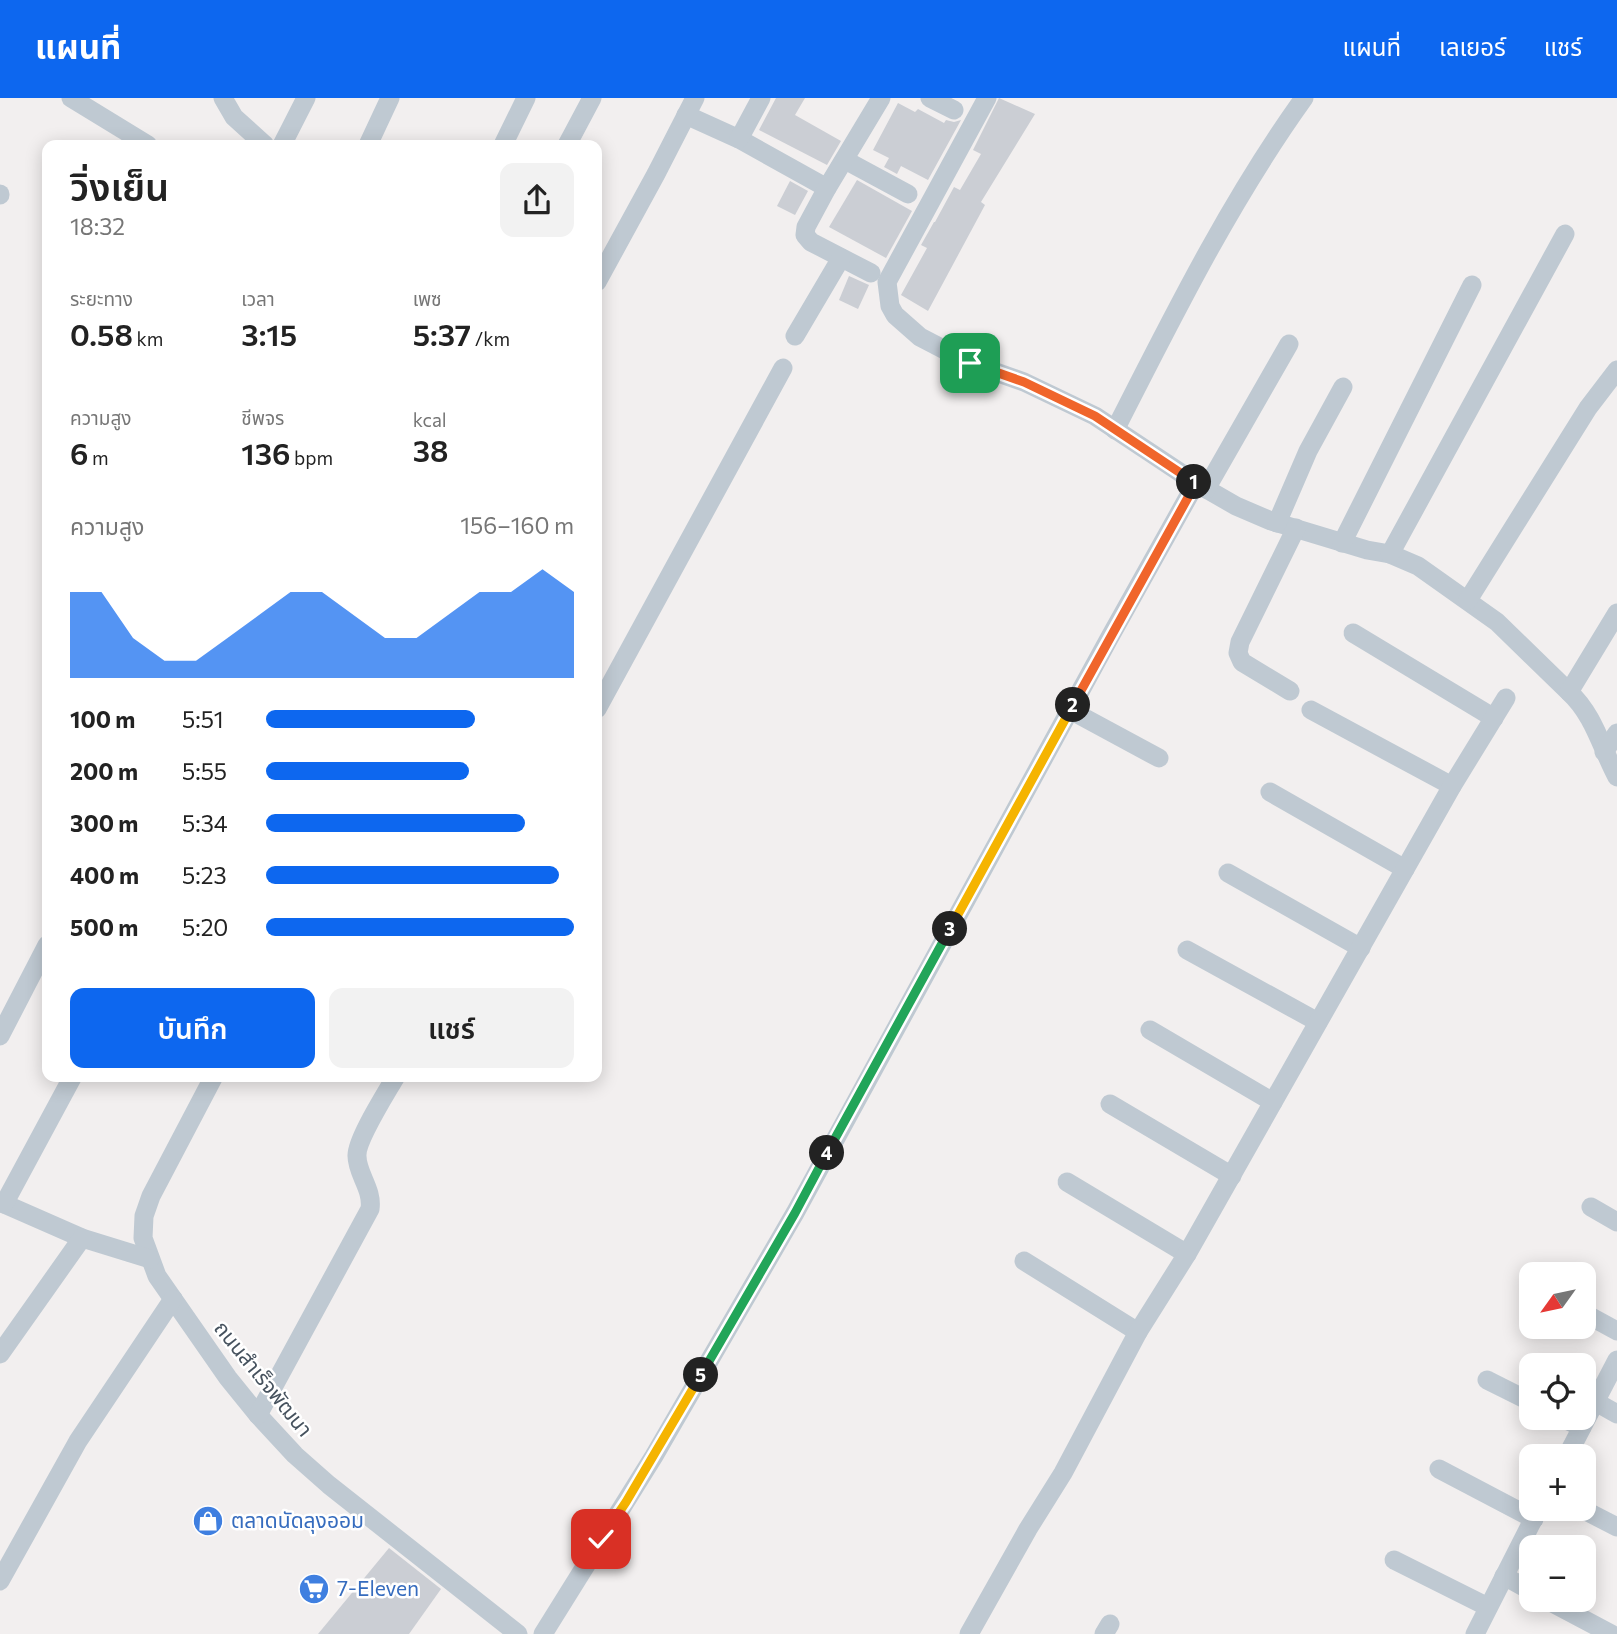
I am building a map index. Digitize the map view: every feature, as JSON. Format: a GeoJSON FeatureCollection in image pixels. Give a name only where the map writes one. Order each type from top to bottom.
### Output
{"type":"FeatureCollection","features":[{"type":"Feature","properties":{"kind":"street"},"geometry":{"type":"LineString","coordinates":[[71,98],[140,140]]}},
{"type":"Feature","properties":{"kind":"street"},"geometry":{"type":"LineString","coordinates":[[222,98],[234,117],[259,140]]}},
{"type":"Feature","properties":{"kind":"street"},"geometry":{"type":"LineString","coordinates":[[285,140],[306,98]]}},
{"type":"Feature","properties":{"kind":"street"},"geometry":{"type":"LineString","coordinates":[[370,140],[390,98]]}},
{"type":"Feature","properties":{"kind":"street"},"geometry":{"type":"LineString","coordinates":[[505,140],[526,98]]}},
{"type":"Feature","properties":{"kind":"street"},"geometry":{"type":"LineString","coordinates":[[570,140],[592,98]]}},
{"type":"Feature","properties":{"kind":"street"},"geometry":{"type":"LineString","coordinates":[[739,139],[761,98]]}},
{"type":"Feature","properties":{"kind":"street"},"geometry":{"type":"LineString","coordinates":[[871,273],[811,242],[805,235],[806,227],[827,188],[881,98]]}},
{"type":"Feature","properties":{"kind":"street"},"geometry":{"type":"LineString","coordinates":[[930,98],[954,110]]}},
{"type":"Feature","properties":{"kind":"street"},"geometry":{"type":"LineString","coordinates":[[987,98],[887,282],[890,306],[905,326],[920,337],[970,363],[1024,382],[1095,416],[1236,506],[1286,526],[1390,554],[1418,566],[1497,622],[1583,705],[1594,723],[1604,752],[1617,777]]}},
{"type":"Feature","properties":{"kind":"street"},"geometry":{"type":"LineString","coordinates":[[1115,429],[1185,293],[1271,145],[1304,98]]}},
{"type":"Feature","properties":{"kind":"street"},"geometry":{"type":"LineString","coordinates":[[602,273],[690,106],[739,139],[827,188]]}},
{"type":"Feature","properties":{"kind":"street"},"geometry":{"type":"LineString","coordinates":[[845,160],[908,194]]}},
{"type":"Feature","properties":{"kind":"street"},"geometry":{"type":"LineString","coordinates":[[1390,554],[1565,234]]}},
{"type":"Feature","properties":{"kind":"street"},"geometry":{"type":"LineString","coordinates":[[795,337],[841,258]]}},
{"type":"Feature","properties":{"kind":"street"},"geometry":{"type":"LineString","coordinates":[[1342,543],[1472,285]]}},
{"type":"Feature","properties":{"kind":"street"},"geometry":{"type":"LineString","coordinates":[[543,1634],[654,1456],[795,1213],[1070,710],[1201,486],[1289,344]]}},
{"type":"Feature","properties":{"kind":"street"},"geometry":{"type":"LineString","coordinates":[[602,700],[783,368]]}},
{"type":"Feature","properties":{"kind":"street"},"geometry":{"type":"LineString","coordinates":[[1468,600],[1588,408],[1617,370]]}},
{"type":"Feature","properties":{"kind":"street"},"geometry":{"type":"LineString","coordinates":[[1290,691],[1242,662],[1238,653],[1286,526],[1308,451],[1343,387]]}},
{"type":"Feature","properties":{"kind":"street"},"geometry":{"type":"LineString","coordinates":[[1569,692],[1617,613]]}},
{"type":"Feature","properties":{"kind":"street"},"geometry":{"type":"LineString","coordinates":[[1353,633],[1494,718]]}},
{"type":"Feature","properties":{"kind":"street"},"geometry":{"type":"LineString","coordinates":[[969,1634],[1063,1472],[1138,1332],[1187,1254],[1452,786],[1506,698]]}},
{"type":"Feature","properties":{"kind":"street"},"geometry":{"type":"LineString","coordinates":[[1070,710],[1159,758]]}},
{"type":"Feature","properties":{"kind":"street"},"geometry":{"type":"LineString","coordinates":[[1311,710],[1452,786]]}},
{"type":"Feature","properties":{"kind":"street"},"geometry":{"type":"LineString","coordinates":[[1604,752],[1617,733]]}},
{"type":"Feature","properties":{"kind":"street"},"geometry":{"type":"LineString","coordinates":[[1270,792],[1405,869]]}},
{"type":"Feature","properties":{"kind":"street"},"geometry":{"type":"LineString","coordinates":[[1228,873],[1361,948]]}},
{"type":"Feature","properties":{"kind":"street"},"geometry":{"type":"LineString","coordinates":[[1186,950],[1318,1022]]}},
{"type":"Feature","properties":{"kind":"street"},"geometry":{"type":"LineString","coordinates":[[0,1036],[42,955]]}},
{"type":"Feature","properties":{"kind":"street"},"geometry":{"type":"LineString","coordinates":[[1150,1030],[1273,1102]]}},
{"type":"Feature","properties":{"kind":"street"},"geometry":{"type":"LineString","coordinates":[[71,1082],[2,1203],[82,1238],[150,1259]]}},
{"type":"Feature","properties":{"kind":"street","name":"ถนนสำเร็จพัฒนา"},"geometry":{"type":"LineString","coordinates":[[211,1082],[168,1163],[144,1216],[143,1238],[157,1276],[228,1378],[295,1455],[329,1485],[518,1634]]}},
{"type":"Feature","properties":{"kind":"street"},"geometry":{"type":"LineString","coordinates":[[258,1415],[370,1209],[371,1200],[356,1155],[360,1141],[393,1082]]}},
{"type":"Feature","properties":{"kind":"street"},"geometry":{"type":"LineString","coordinates":[[1111,1104],[1232,1176]]}},
{"type":"Feature","properties":{"kind":"street"},"geometry":{"type":"LineString","coordinates":[[1068,1182],[1187,1254]]}},
{"type":"Feature","properties":{"kind":"street"},"geometry":{"type":"LineString","coordinates":[[1591,1207],[1617,1222]]}},
{"type":"Feature","properties":{"kind":"street"},"geometry":{"type":"LineString","coordinates":[[0,1354],[82,1238]]}},
{"type":"Feature","properties":{"kind":"street"},"geometry":{"type":"LineString","coordinates":[[1024,1261],[1138,1332]]}},
{"type":"Feature","properties":{"kind":"street"},"geometry":{"type":"LineString","coordinates":[[0,1581],[78,1441],[173,1299]]}},
{"type":"Feature","properties":{"kind":"street"},"geometry":{"type":"LineString","coordinates":[[1596,1320],[1617,1331]]}},
{"type":"Feature","properties":{"kind":"street"},"geometry":{"type":"LineString","coordinates":[[1596,1397],[1617,1360]]}},
{"type":"Feature","properties":{"kind":"street"},"geometry":{"type":"LineString","coordinates":[[1487,1380],[1519,1396]]}},
{"type":"Feature","properties":{"kind":"street"},"geometry":{"type":"LineString","coordinates":[[1596,1402],[1617,1413]]}},
{"type":"Feature","properties":{"kind":"street"},"geometry":{"type":"LineString","coordinates":[[1439,1469],[1519,1506]]}},
{"type":"Feature","properties":{"kind":"street"},"geometry":{"type":"LineString","coordinates":[[1596,1516],[1617,1527]]}},
{"type":"Feature","properties":{"kind":"street"},"geometry":{"type":"LineString","coordinates":[[1475,1634],[1533,1521]]}},
{"type":"Feature","properties":{"kind":"street"},"geometry":{"type":"LineString","coordinates":[[1394,1560],[1488,1608]]}},
{"type":"Feature","properties":{"kind":"street"},"geometry":{"type":"LineString","coordinates":[[1504,1576],[1519,1584]]}},
{"type":"Feature","properties":{"kind":"street"},"geometry":{"type":"LineString","coordinates":[[1570,1612],[1611,1634]]}},
{"type":"Feature","properties":{"kind":"building"},"geometry":{"type":"Polygon","coordinates":[[[776,98],[805,98],[795,115],[841,141],[827,165],[759,130],[776,98]]]}},
{"type":"Feature","properties":{"kind":"building"},"geometry":{"type":"Polygon","coordinates":[[[999,98],[1035,114],[981,202],[985,205],[928,311],[901,295],[927,248],[921,245],[934,222],[954,187],[960,190],[981,154],[973,150],[999,98]]]}},
{"type":"Feature","properties":{"kind":"building"},"geometry":{"type":"Polygon","coordinates":[[[898,103],[915,112],[918,109],[944,123],[946,120],[961,120],[928,180],[901,166],[897,174],[884,167],[889,158],[873,150],[898,103]]]}},
{"type":"Feature","properties":{"kind":"building"},"geometry":{"type":"Polygon","coordinates":[[[857,180],[912,211],[886,258],[829,227],[857,180]]]}},
{"type":"Feature","properties":{"kind":"building"},"geometry":{"type":"Polygon","coordinates":[[[790,181],[808,191],[795,215],[777,206],[790,181]]]}},
{"type":"Feature","properties":{"kind":"building"},"geometry":{"type":"Polygon","coordinates":[[[849,276],[869,285],[858,309],[839,300],[849,276]]]}},
{"type":"Feature","properties":{"kind":"building"},"geometry":{"type":"Polygon","coordinates":[[[389,1548],[441,1589],[409,1634],[318,1634],[389,1548]]]}},
{"type":"Feature","properties":{"kind":"place","name":"ตลาดนัดลุงออม"},"geometry":{"type":"Point","coordinates":[208,1521]}},
{"type":"Feature","properties":{"kind":"place","name":"7-Eleven"},"geometry":{"type":"Point","coordinates":[314,1589]}},
{"type":"Feature","properties":{"kind":"route"},"geometry":{"type":"LineString","coordinates":[[601,1539],[654,1456],[795,1213],[1087,677],[1196,483],[1095,416],[1024,382],[970,363]]}}]}
